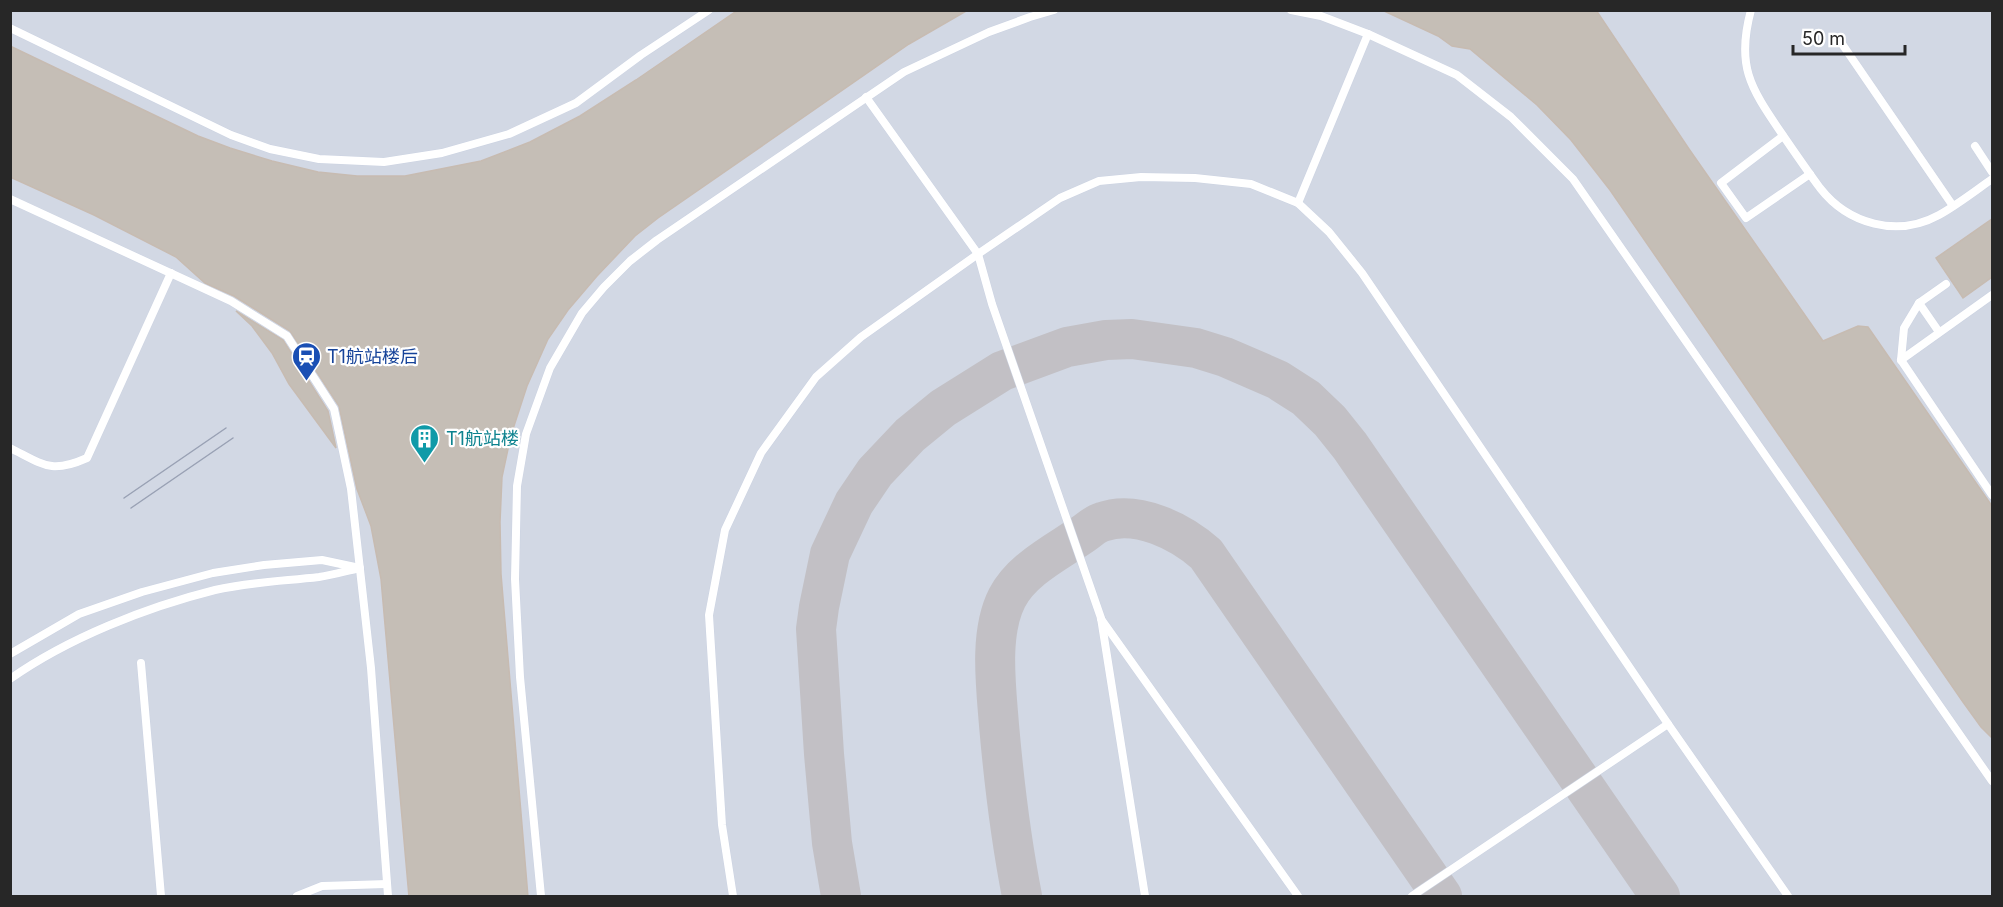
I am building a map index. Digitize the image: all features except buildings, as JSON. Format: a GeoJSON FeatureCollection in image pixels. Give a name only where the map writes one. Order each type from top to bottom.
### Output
{"type":"FeatureCollection","features":[{"type":"Feature","properties":{"kind":"lane"},"geometry":{"type":"LineString","coordinates":[[10,28],[230,138],[319,159],[384,162],[442,153],[477,144],[509,134],[576,103],[641,55],[709,10]]}},
{"type":"Feature","properties":{"kind":"lane"},"geometry":{"type":"LineString","coordinates":[[541,897],[520,676],[515,553],[517,486],[526,434],[550,368],[582,314],[630,261],[657,240],[904,72],[989,32],[1054,10]]}},
{"type":"Feature","properties":{"kind":"lane"},"geometry":{"type":"LineString","coordinates":[[1292,10],[1321,16],[1368,34],[1457,75],[1511,117],[1573,180],[1992,780]]}},
{"type":"Feature","properties":{"kind":"lane"},"geometry":{"type":"LineString","coordinates":[[1750,10],[1745,59],[1755,92],[1829,200],[1857,219],[1890,226],[1907,225],[1923,222],[1953,206],[1992,179]]}},
{"type":"Feature","properties":{"kind":"lane"},"geometry":{"type":"LineString","coordinates":[[1298,202],[1368,34]]}},
{"type":"Feature","properties":{"kind":"lane"},"geometry":{"type":"LineString","coordinates":[[1838,38],[1953,206]]}},
{"type":"Feature","properties":{"kind":"lane"},"geometry":{"type":"LineString","coordinates":[[866,97],[978,254],[992,304],[1101,618],[1145,897]]}},
{"type":"Feature","properties":{"kind":"lane"},"geometry":{"type":"LineString","coordinates":[[1783,136],[1721,183],[1746,218],[1810,174]]}},
{"type":"Feature","properties":{"kind":"lane"},"geometry":{"type":"LineString","coordinates":[[1975,146],[1992,172]]}},
{"type":"Feature","properties":{"kind":"lane"},"geometry":{"type":"LineString","coordinates":[[733,897],[722,825],[709,615],[725,530],[761,453],[816,376],[861,337],[1060,198],[1100,181],[1141,177],[1206,179],[1251,184],[1298,202],[1329,232],[1362,273],[1788,897]]}},
{"type":"Feature","properties":{"kind":"lane"},"geometry":{"type":"LineString","coordinates":[[10,199],[231,301],[287,336],[334,409],[351,489],[360,568],[371,668],[388,897]]}},
{"type":"Feature","properties":{"kind":"lane"},"geometry":{"type":"LineString","coordinates":[[10,448],[46,466],[67,467],[87,458],[171,273]]}},
{"type":"Feature","properties":{"kind":"lane"},"geometry":{"type":"LineString","coordinates":[[1947,284],[1919,303],[1904,328],[1901,360],[1992,495]]}},
{"type":"Feature","properties":{"kind":"lane"},"geometry":{"type":"LineString","coordinates":[[1901,360],[1992,295]]}},
{"type":"Feature","properties":{"kind":"lane"},"geometry":{"type":"LineString","coordinates":[[1919,303],[1938,332]]}},
{"type":"Feature","properties":{"kind":"lane"},"geometry":{"type":"LineString","coordinates":[[10,654],[79,614],[142,592],[213,573],[264,565],[322,560],[360,568]]}},
{"type":"Feature","properties":{"kind":"lane"},"geometry":{"type":"LineString","coordinates":[[10,679],[22,670],[83,637],[146,610],[216,590],[265,581],[321,576],[360,568]]}},
{"type":"Feature","properties":{"kind":"lane"},"geometry":{"type":"LineString","coordinates":[[1101,618],[1298,897]]}},
{"type":"Feature","properties":{"kind":"lane"},"geometry":{"type":"LineString","coordinates":[[141,663],[161,897]]}},
{"type":"Feature","properties":{"kind":"lane"},"geometry":{"type":"LineString","coordinates":[[1412,897],[1668,724]]}},
{"type":"Feature","properties":{"kind":"lane"},"geometry":{"type":"LineString","coordinates":[[297,897],[322,886],[387,884]]}},
{"type":"Feature","properties":{"kind":"shaded area"},"geometry":{"type":"Polygon","coordinates":[[[10,11],[1992,11],[1992,896],[11,896],[10,11]]]}},
{"type":"Feature","properties":{"kind":"taxiway"},"geometry":{"type":"LineString","coordinates":[[841,896],[832,843],[816,629],[830,554],[854,503],[875,472],[910,435],[943,408],[1002,371],[1067,347],[1106,340],[1132,339],[1196,348],[1225,357],[1278,380],[1306,398],[1330,421],[1350,446],[1660,896]]}},
{"type":"Feature","properties":{"kind":"taxiway"},"geometry":{"type":"LineString","coordinates":[[1022,896],[1008,811],[996,694],[996,643],[1001,612],[1014,588],[1041,562],[1099,523],[1130,518],[1171,531],[1206,554],[1442,896]]}},
{"type":"Feature","properties":{"kind":"tram line"},"geometry":{"type":"LineString","coordinates":[[124,498],[226,428]]}},
{"type":"Feature","properties":{"kind":"tram line"},"geometry":{"type":"LineString","coordinates":[[131,508],[233,438]]}},
{"type":"Feature","properties":{"kind":"place","name":"T1航站楼后"},"geometry":{"type":"Point","coordinates":[306,382]}},
{"type":"Feature","properties":{"kind":"place","name":"T1航站楼"},"geometry":{"type":"Point","coordinates":[425,464]}}]}
